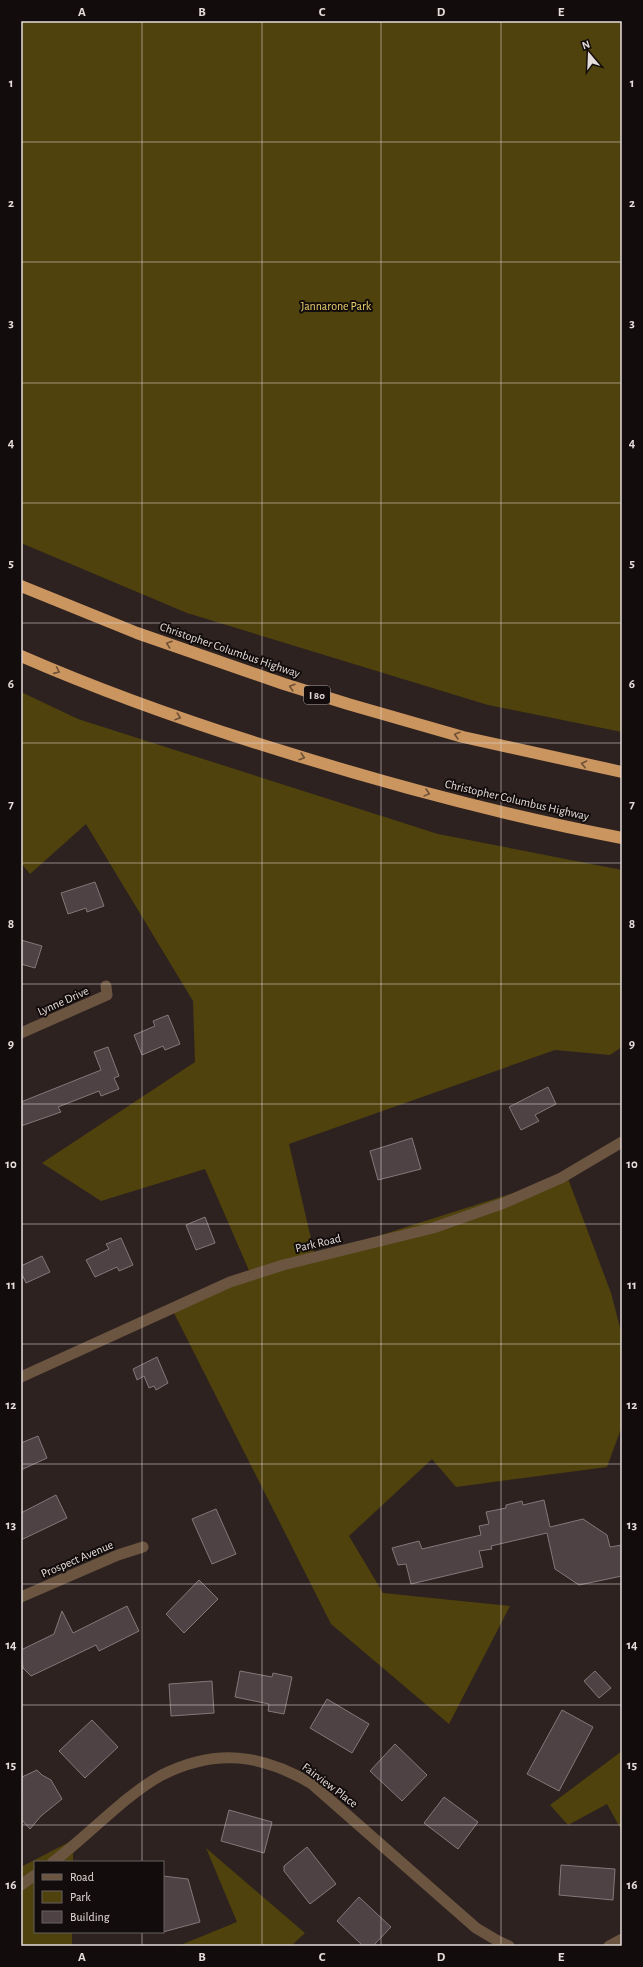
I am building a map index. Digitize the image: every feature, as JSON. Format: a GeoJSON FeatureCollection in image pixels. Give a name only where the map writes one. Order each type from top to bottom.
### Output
{"type":"FeatureCollection","features":[{"type":"Feature","properties":{"kind":"highway","name":"Christopher Columbus Highway"},"geometry":{"type":"LineString","coordinates":[[21,586],[137,633],[319,695],[463,737],[622,772]]}},
{"type":"Feature","properties":{"kind":"highway","name":"Christopher Columbus Highway"},"geometry":{"type":"LineString","coordinates":[[21,656],[64,675],[150,707],[227,734],[344,771],[456,801],[560,826],[622,838]]}},
{"type":"Feature","properties":{"kind":"street","name":"Lynne Drive"},"geometry":{"type":"LineString","coordinates":[[21,1033],[107,995],[106,986]]}},
{"type":"Feature","properties":{"kind":"street","name":"Park Road"},"geometry":{"type":"LineString","coordinates":[[21,1377],[237,1279],[283,1265],[433,1228],[504,1203],[561,1178],[622,1142]]}},
{"type":"Feature","properties":{"kind":"street","name":"Prospect Avenue"},"geometry":{"type":"LineString","coordinates":[[21,1598],[118,1556],[143,1547]]}},
{"type":"Feature","properties":{"kind":"street","name":"Fairview Place"},"geometry":{"type":"LineString","coordinates":[[54,1861],[129,1799],[162,1776],[185,1766],[210,1760],[249,1759],[267,1762],[290,1771],[312,1784],[476,1928],[509,1946]]}},
{"type":"Feature","properties":{"kind":"street"},"geometry":{"type":"LineString","coordinates":[[21,1885],[34,1876]]}},
{"type":"Feature","properties":{"kind":"street"},"geometry":{"type":"LineString","coordinates":[[609,1946],[622,1939]]}},
{"type":"Feature","properties":{"kind":"green space","name":"Jannarone Park"},"geometry":{"type":"Polygon","coordinates":[[[21,21],[622,21],[622,732],[488,705],[187,613],[21,543],[21,21]]]}},
{"type":"Feature","properties":{"kind":"green space"},"geometry":{"type":"Polygon","coordinates":[[[21,692],[78,719],[438,834],[622,870],[622,1047],[610,1055],[555,1050],[289,1144],[315,1256],[567,1176],[611,1293],[622,1335],[622,1426],[607,1467],[456,1487],[432,1459],[349,1536],[383,1593],[510,1606],[449,1724],[331,1624],[170,1305],[251,1275],[205,1169],[101,1201],[42,1163],[195,1062],[193,1001],[86,824],[30,874],[21,863],[21,692]]]}},
{"type":"Feature","properties":{"kind":"green space"},"geometry":{"type":"Polygon","coordinates":[[[622,1751],[622,1831],[607,1804],[568,1825],[550,1805],[622,1751]]]}},
{"type":"Feature","properties":{"kind":"green space"},"geometry":{"type":"Polygon","coordinates":[[[73,1840],[73,1861],[34,1861],[34,1933],[72,1933],[72,1946],[21,1946],[21,1867],[73,1840]]]}},
{"type":"Feature","properties":{"kind":"green space"},"geometry":{"type":"Polygon","coordinates":[[[206,1848],[305,1933],[291,1946],[178,1946],[237,1922],[206,1848]]]}},
{"type":"Feature","properties":{"kind":"building"},"geometry":{"type":"Polygon","coordinates":[[[95,882],[104,906],[87,912],[86,908],[68,914],[61,893],[95,882]]]}},
{"type":"Feature","properties":{"kind":"building"},"geometry":{"type":"Polygon","coordinates":[[[21,940],[42,946],[35,968],[21,964],[21,940]]]}},
{"type":"Feature","properties":{"kind":"building"},"geometry":{"type":"Polygon","coordinates":[[[168,1015],[180,1044],[165,1050],[163,1046],[142,1055],[134,1035],[155,1026],[153,1021],[168,1015]]]}},
{"type":"Feature","properties":{"kind":"building"},"geometry":{"type":"Polygon","coordinates":[[[108,1047],[119,1076],[114,1078],[119,1089],[101,1096],[99,1091],[58,1107],[61,1112],[21,1126],[21,1102],[101,1070],[94,1052],[108,1047]]]}},
{"type":"Feature","properties":{"kind":"building"},"geometry":{"type":"Polygon","coordinates":[[[548,1087],[556,1104],[535,1115],[539,1121],[521,1130],[509,1107],[548,1087]]]}},
{"type":"Feature","properties":{"kind":"building"},"geometry":{"type":"Polygon","coordinates":[[[412,1138],[421,1169],[378,1180],[370,1151],[412,1138]]]}},
{"type":"Feature","properties":{"kind":"building"},"geometry":{"type":"Polygon","coordinates":[[[205,1217],[215,1243],[196,1250],[186,1225],[205,1217]]]}},
{"type":"Feature","properties":{"kind":"building"},"geometry":{"type":"Polygon","coordinates":[[[121,1238],[133,1265],[119,1271],[117,1267],[95,1277],[86,1260],[109,1249],[106,1244],[121,1238]]]}},
{"type":"Feature","properties":{"kind":"building"},"geometry":{"type":"Polygon","coordinates":[[[42,1256],[50,1272],[26,1283],[21,1272],[21,1266],[42,1256]]]}},
{"type":"Feature","properties":{"kind":"building"},"geometry":{"type":"Polygon","coordinates":[[[157,1357],[168,1383],[156,1390],[154,1386],[149,1388],[144,1376],[137,1380],[133,1369],[157,1357]]]}},
{"type":"Feature","properties":{"kind":"building"},"geometry":{"type":"Polygon","coordinates":[[[38,1436],[47,1458],[21,1470],[21,1443],[38,1436]]]}},
{"type":"Feature","properties":{"kind":"building"},"geometry":{"type":"Polygon","coordinates":[[[56,1495],[67,1518],[21,1540],[21,1513],[56,1495]]]}},
{"type":"Feature","properties":{"kind":"building"},"geometry":{"type":"Polygon","coordinates":[[[544,1500],[550,1527],[583,1519],[607,1535],[610,1547],[622,1545],[622,1576],[579,1585],[555,1569],[547,1533],[491,1546],[492,1549],[479,1551],[483,1567],[411,1584],[406,1564],[398,1565],[392,1548],[419,1541],[422,1549],[481,1535],[479,1526],[489,1524],[486,1512],[506,1508],[506,1505],[522,1501],[523,1505],[544,1500]]]}},
{"type":"Feature","properties":{"kind":"building"},"geometry":{"type":"Polygon","coordinates":[[[216,1509],[236,1554],[212,1564],[192,1519],[216,1509]]]}},
{"type":"Feature","properties":{"kind":"building"},"geometry":{"type":"Polygon","coordinates":[[[199,1580],[218,1599],[184,1633],[166,1614],[199,1580]]]}},
{"type":"Feature","properties":{"kind":"building"},"geometry":{"type":"Polygon","coordinates":[[[127,1606],[139,1631],[99,1651],[96,1645],[31,1676],[23,1668],[21,1650],[54,1634],[62,1611],[73,1633],[127,1606]]]}},
{"type":"Feature","properties":{"kind":"building"},"geometry":{"type":"Polygon","coordinates":[[[240,1671],[272,1677],[273,1673],[292,1677],[284,1714],[268,1711],[269,1704],[235,1697],[240,1671]]]}},
{"type":"Feature","properties":{"kind":"building"},"geometry":{"type":"Polygon","coordinates":[[[595,1671],[611,1688],[599,1698],[584,1681],[595,1671]]]}},
{"type":"Feature","properties":{"kind":"building"},"geometry":{"type":"Polygon","coordinates":[[[212,1681],[214,1713],[171,1716],[169,1684],[212,1681]]]}},
{"type":"Feature","properties":{"kind":"building"},"geometry":{"type":"Polygon","coordinates":[[[327,1699],[369,1724],[352,1753],[310,1728],[327,1699]]]}},
{"type":"Feature","properties":{"kind":"building"},"geometry":{"type":"Polygon","coordinates":[[[562,1710],[593,1727],[559,1791],[527,1774],[562,1710]]]}},
{"type":"Feature","properties":{"kind":"building"},"geometry":{"type":"Polygon","coordinates":[[[92,1720],[118,1747],[85,1778],[59,1751],[92,1720]]]}},
{"type":"Feature","properties":{"kind":"building"},"geometry":{"type":"Polygon","coordinates":[[[395,1744],[427,1775],[402,1801],[370,1771],[395,1744]]]}},
{"type":"Feature","properties":{"kind":"building"},"geometry":{"type":"Polygon","coordinates":[[[37,1770],[51,1780],[62,1799],[41,1816],[30,1829],[21,1819],[22,1777],[37,1770]]]}},
{"type":"Feature","properties":{"kind":"building"},"geometry":{"type":"Polygon","coordinates":[[[444,1797],[478,1822],[458,1849],[424,1823],[444,1797]]]}},
{"type":"Feature","properties":{"kind":"building"},"geometry":{"type":"Polygon","coordinates":[[[229,1810],[272,1822],[264,1853],[221,1841],[229,1810]]]}},
{"type":"Feature","properties":{"kind":"building"},"geometry":{"type":"Polygon","coordinates":[[[307,1847],[336,1884],[310,1904],[284,1871],[284,1866],[307,1847]]]}},
{"type":"Feature","properties":{"kind":"building"},"geometry":{"type":"Polygon","coordinates":[[[561,1865],[615,1869],[613,1900],[559,1895],[561,1865]]]}},
{"type":"Feature","properties":{"kind":"building"},"geometry":{"type":"Polygon","coordinates":[[[164,1876],[188,1879],[200,1922],[164,1932],[164,1876]]]}},
{"type":"Feature","properties":{"kind":"building"},"geometry":{"type":"Polygon","coordinates":[[[359,1897],[391,1927],[373,1946],[363,1946],[337,1921],[359,1897]]]}}]}
